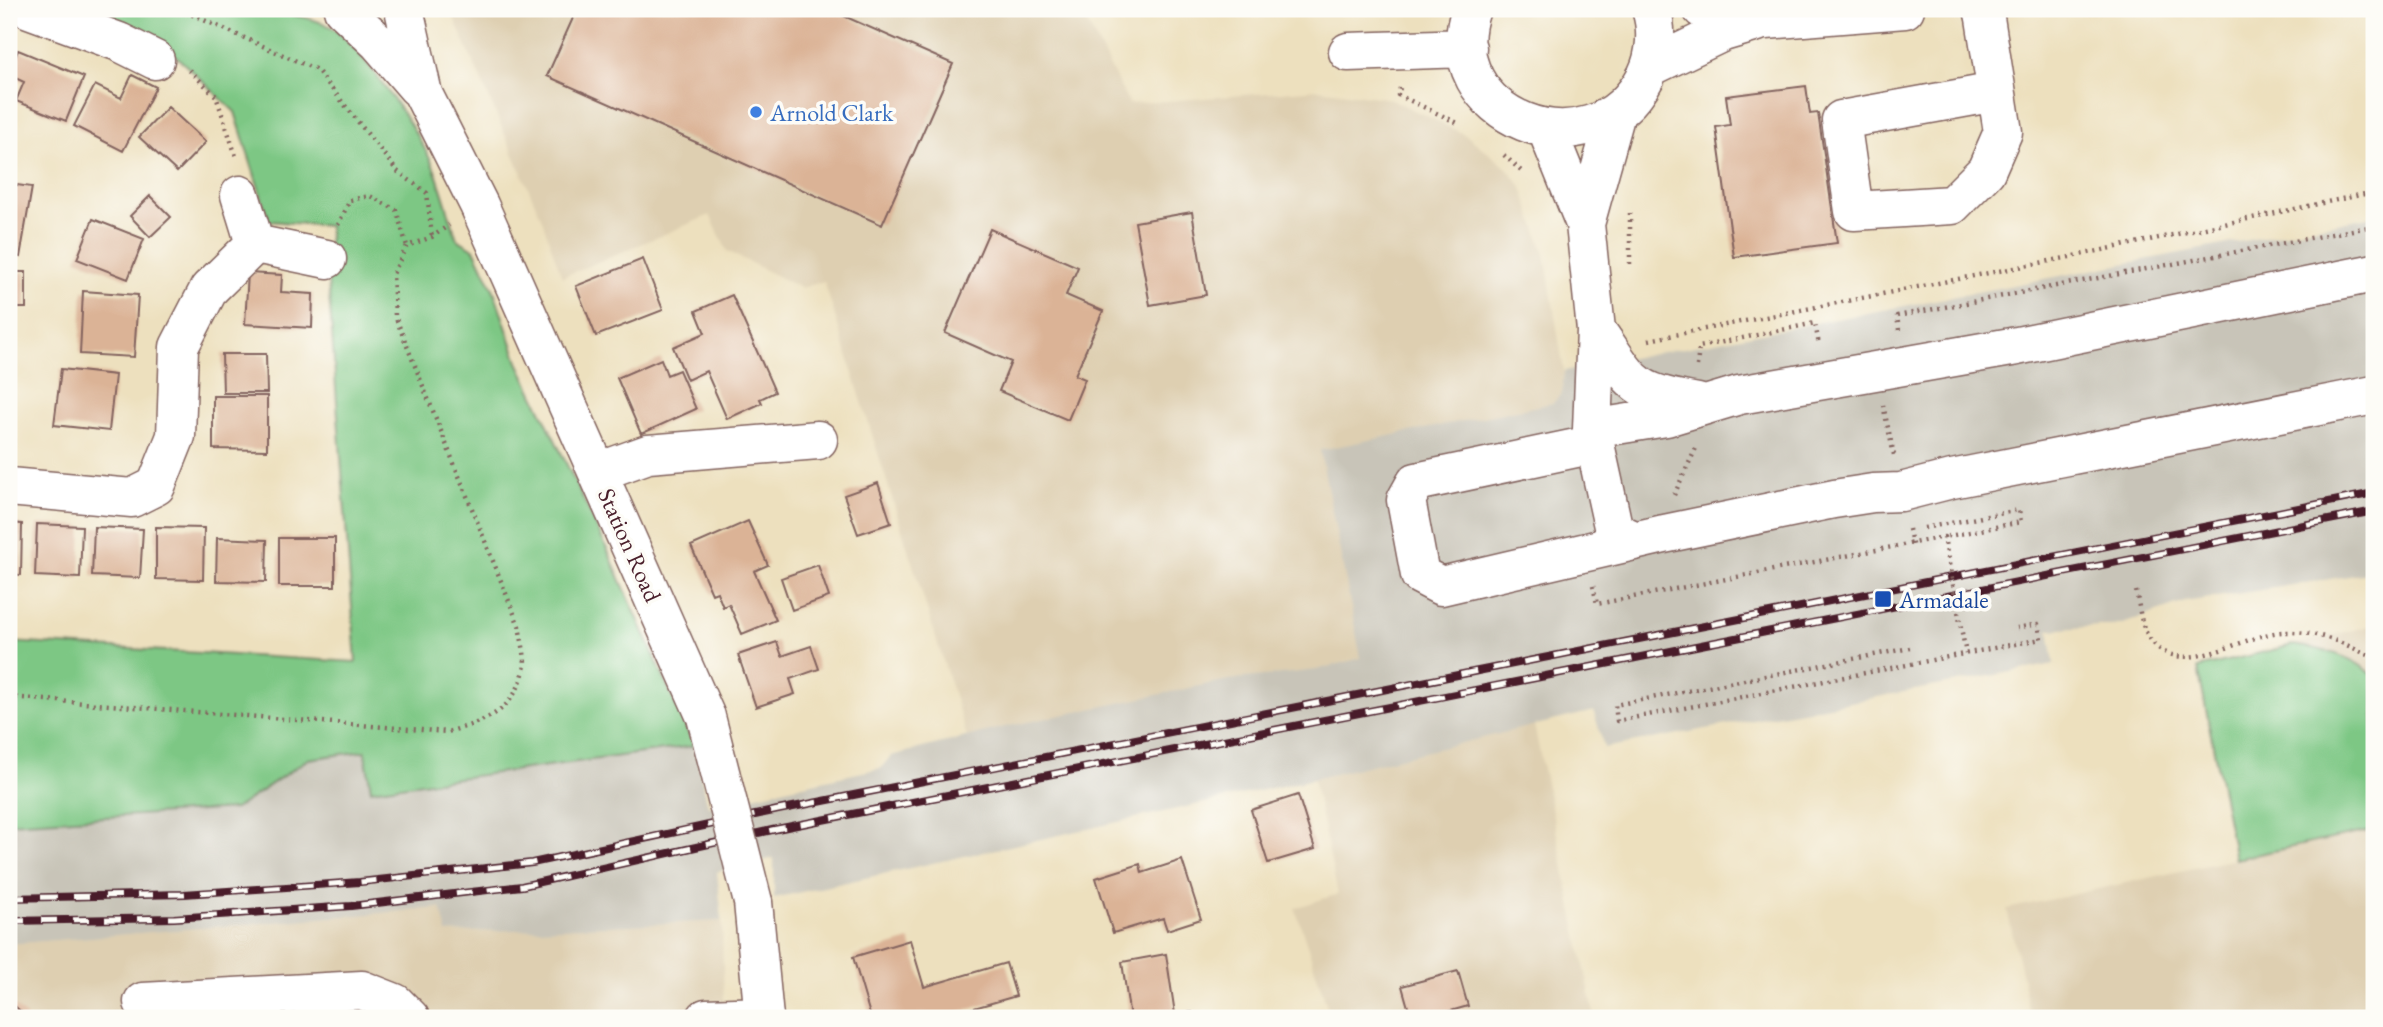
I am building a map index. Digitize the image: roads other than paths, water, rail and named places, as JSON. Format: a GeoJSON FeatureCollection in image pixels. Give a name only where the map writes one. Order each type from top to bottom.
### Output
{"type":"FeatureCollection","features":[{"type":"Feature","properties":{"kind":"street"},"geometry":{"type":"LineString","coordinates":[[29,9],[119,41],[171,64]]}},
{"type":"Feature","properties":{"kind":"street","name":"Station Road"},"geometry":{"type":"LineString","coordinates":[[343,9],[379,43],[423,94],[479,205],[706,717],[753,902],[764,1017]]}},
{"type":"Feature","properties":{"kind":"street","name":"Station Road"},"geometry":{"type":"LineString","coordinates":[[404,9],[423,94]]}},
{"type":"Feature","properties":{"kind":"street"},"geometry":{"type":"LineString","coordinates":[[1471,9],[1467,48],[1473,71],[1494,102],[1523,123],[1547,130],[1583,127],[1616,113],[1637,93],[1650,67],[1655,42],[1651,9]]}},
{"type":"Feature","properties":{"kind":"street"},"geometry":{"type":"LineString","coordinates":[[1702,9],[1766,20]]}},
{"type":"Feature","properties":{"kind":"street"},"geometry":{"type":"LineString","coordinates":[[1650,67],[1723,32],[1766,20],[1905,9]]}},
{"type":"Feature","properties":{"kind":"street"},"geometry":{"type":"LineString","coordinates":[[1983,9],[1996,92]]}},
{"type":"Feature","properties":{"kind":"street"},"geometry":{"type":"LineString","coordinates":[[1348,52],[1467,48]]}},
{"type":"Feature","properties":{"kind":"street"},"geometry":{"type":"LineString","coordinates":[[1585,224],[1616,113]]}},
{"type":"Feature","properties":{"kind":"street"},"geometry":{"type":"LineString","coordinates":[[1547,130],[1585,224],[1596,330],[1594,437],[1614,531],[1649,537]]}},
{"type":"Feature","properties":{"kind":"street"},"geometry":{"type":"LineString","coordinates":[[240,195],[255,244]]}},
{"type":"Feature","properties":{"kind":"street"},"geometry":{"type":"LineString","coordinates":[[255,244],[327,259]]}},
{"type":"Feature","properties":{"kind":"street"},"geometry":{"type":"LineString","coordinates":[[9,487],[132,498],[156,486],[176,436],[179,347],[209,289],[255,244]]}},
{"type":"Feature","properties":{"kind":"street"},"geometry":{"type":"LineString","coordinates":[[2374,273],[2017,346],[1739,395],[1594,437],[1416,482],[1406,500],[1420,575],[1441,586],[1649,537],[1823,501],[1873,493],[1901,492],[1952,479],[2374,396]]}},
{"type":"Feature","properties":{"kind":"street"},"geometry":{"type":"LineString","coordinates":[[1596,330],[1628,378],[1656,397],[1705,405]]}},
{"type":"Feature","properties":{"kind":"street"},"geometry":{"type":"LineString","coordinates":[[598,472],[648,454],[818,440]]}},
{"type":"Feature","properties":{"kind":"street"},"geometry":{"type":"LineString","coordinates":[[143,1002],[362,990],[394,1003],[410,1018]]}},
{"type":"Feature","properties":{"kind":"street"},"geometry":{"type":"LineString","coordinates":[[706,1018],[764,1017]]}},
{"type":"Feature","properties":{"kind":"railway"},"geometry":{"type":"LineString","coordinates":[[9,898],[184,894],[360,882],[532,863],[778,810],[2374,493]]}},
{"type":"Feature","properties":{"kind":"railway"},"geometry":{"type":"LineString","coordinates":[[9,921],[174,918],[351,906],[522,886],[772,830],[2374,511]]}},
{"type":"Feature","properties":{"kind":"place","name":"Arnold Clark"},"geometry":{"type":"Point","coordinates":[756,112]}},
{"type":"Feature","properties":{"kind":"place","name":"Armadale"},"geometry":{"type":"Point","coordinates":[1883,599]}}]}
